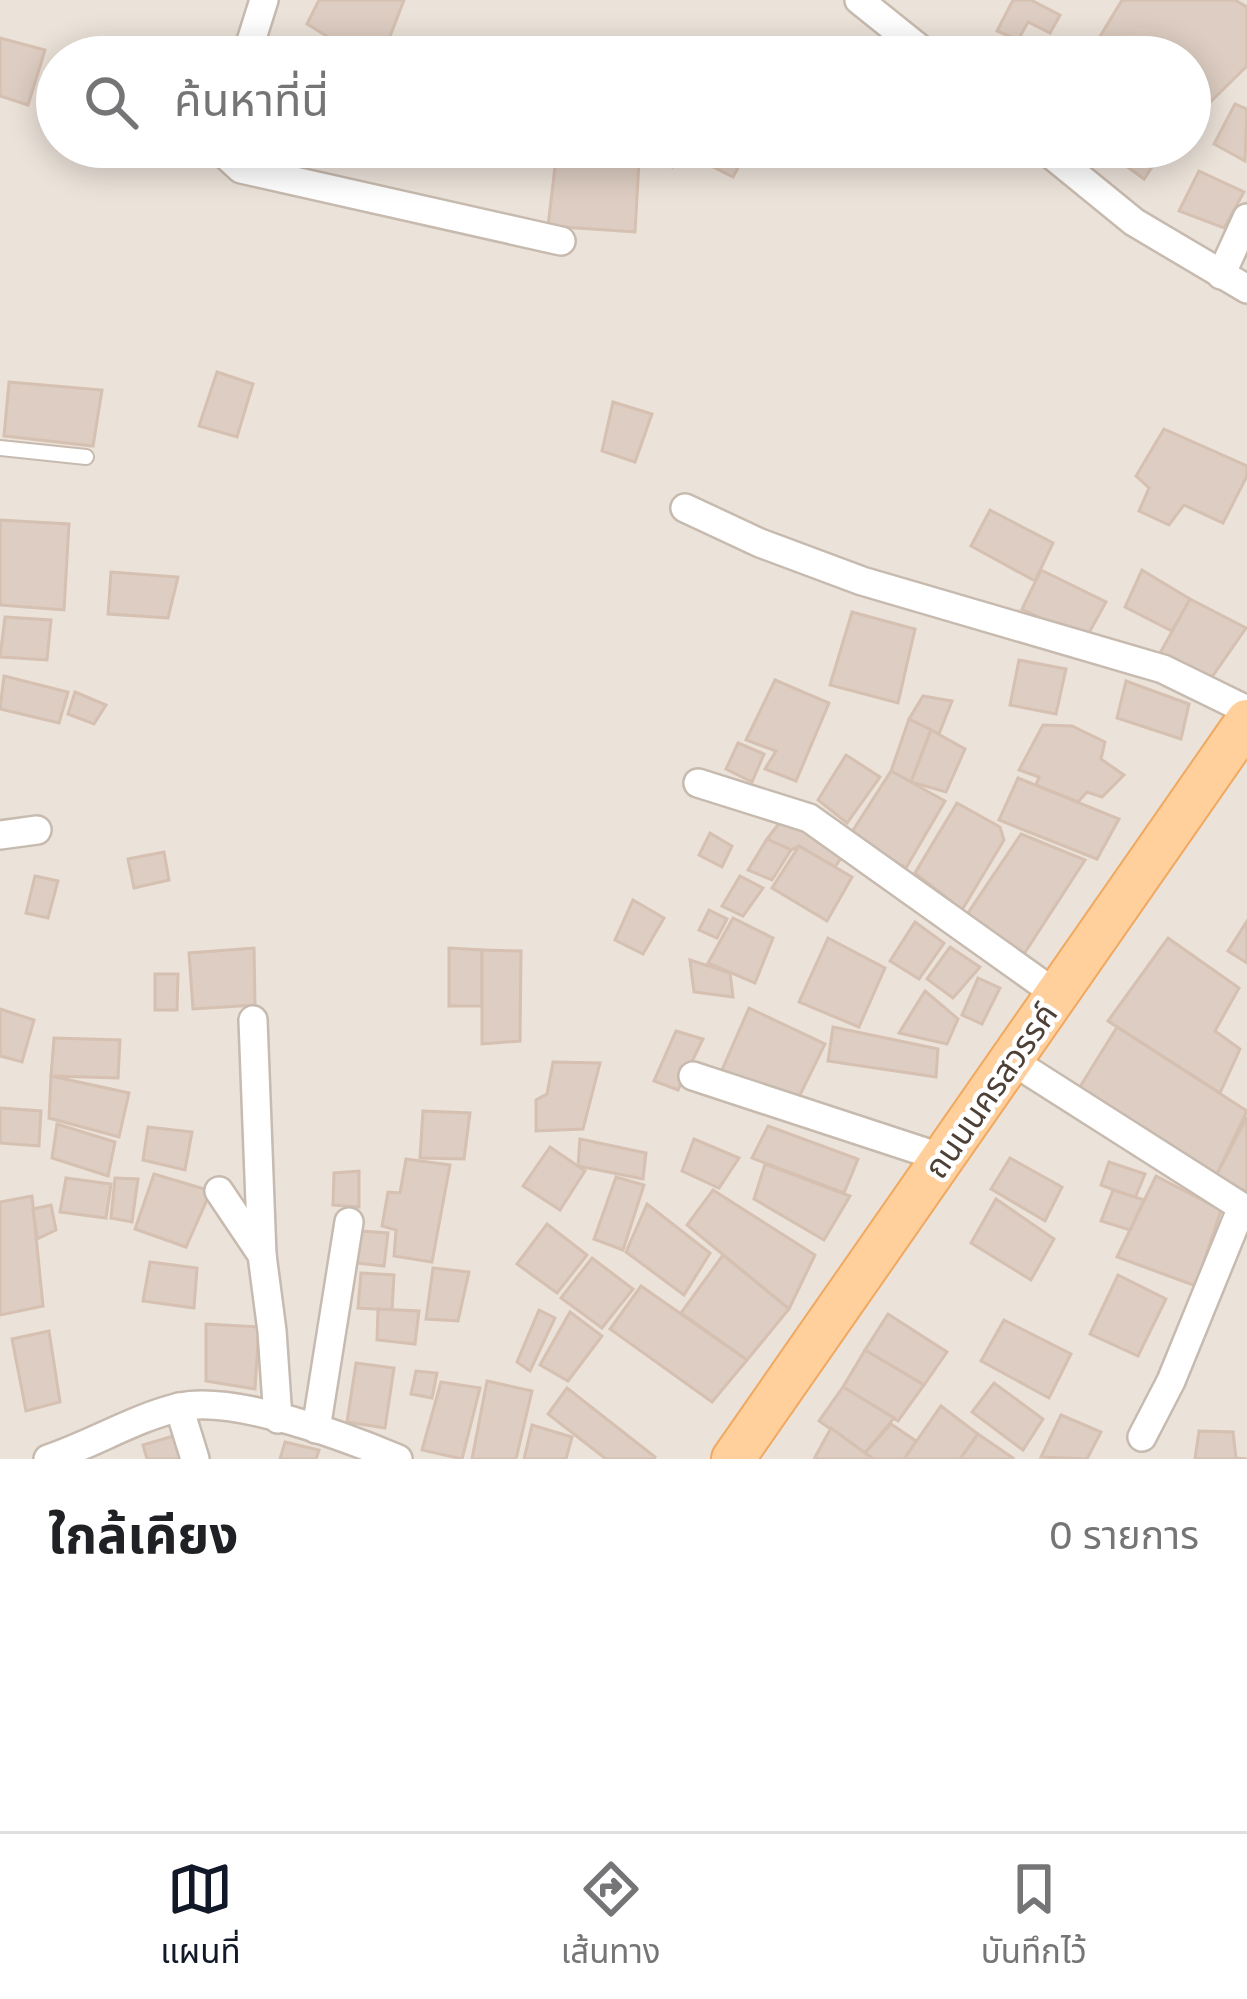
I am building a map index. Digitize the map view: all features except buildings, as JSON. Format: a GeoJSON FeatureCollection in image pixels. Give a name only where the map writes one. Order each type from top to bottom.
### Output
{"type":"FeatureCollection","features":[{"type":"Feature","properties":{"kind":"main road","name":"ถนนนครสวรรค์"},"geometry":{"type":"LineString","coordinates":[[733,1459],[1056,994],[1228,761],[1247,721]]}},
{"type":"Feature","properties":{"kind":"street"},"geometry":{"type":"LineString","coordinates":[[253,36],[264,0]]}},
{"type":"Feature","properties":{"kind":"street"},"geometry":{"type":"LineString","coordinates":[[859,0],[904,36]]}},
{"type":"Feature","properties":{"kind":"street"},"geometry":{"type":"LineString","coordinates":[[241,168],[561,241]]}},
{"type":"Feature","properties":{"kind":"street"},"geometry":{"type":"LineString","coordinates":[[1068,168],[1134,222],[1247,289]]}},
{"type":"Feature","properties":{"kind":"street"},"geometry":{"type":"LineString","coordinates":[[1221,275],[1247,218]]}},
{"type":"Feature","properties":{"kind":"street"},"geometry":{"type":"LineString","coordinates":[[685,508],[760,543],[862,581],[1163,669],[1247,710]]}},
{"type":"Feature","properties":{"kind":"street"},"geometry":{"type":"LineString","coordinates":[[698,783],[809,818],[1056,994]]}},
{"type":"Feature","properties":{"kind":"street"},"geometry":{"type":"LineString","coordinates":[[0,835],[37,830]]}},
{"type":"Feature","properties":{"kind":"street"},"geometry":{"type":"LineString","coordinates":[[253,1020],[262,1255],[278,1418]]}},
{"type":"Feature","properties":{"kind":"street"},"geometry":{"type":"LineString","coordinates":[[1011,1060],[1242,1207],[1171,1382],[1142,1437]]}},
{"type":"Feature","properties":{"kind":"street"},"geometry":{"type":"LineString","coordinates":[[693,1076],[943,1158]]}},
{"type":"Feature","properties":{"kind":"street"},"geometry":{"type":"LineString","coordinates":[[219,1191],[262,1255]]}},
{"type":"Feature","properties":{"kind":"street"},"geometry":{"type":"LineString","coordinates":[[316,1429],[349,1222]]}},
{"type":"Feature","properties":{"kind":"street"},"geometry":{"type":"LineString","coordinates":[[48,1459],[179,1407],[239,1409],[278,1418],[398,1459]]}},
{"type":"Feature","properties":{"kind":"street"},"geometry":{"type":"LineString","coordinates":[[179,1407],[195,1459]]}},
{"type":"Feature","properties":{"kind":"lane"},"geometry":{"type":"LineString","coordinates":[[0,448],[86,457]]}},
{"type":"Feature","properties":{"kind":"shaded area"},"geometry":{"type":"Polygon","coordinates":[[[0,0],[1247,0],[1247,1459],[0,1459],[0,0]]]}}]}
